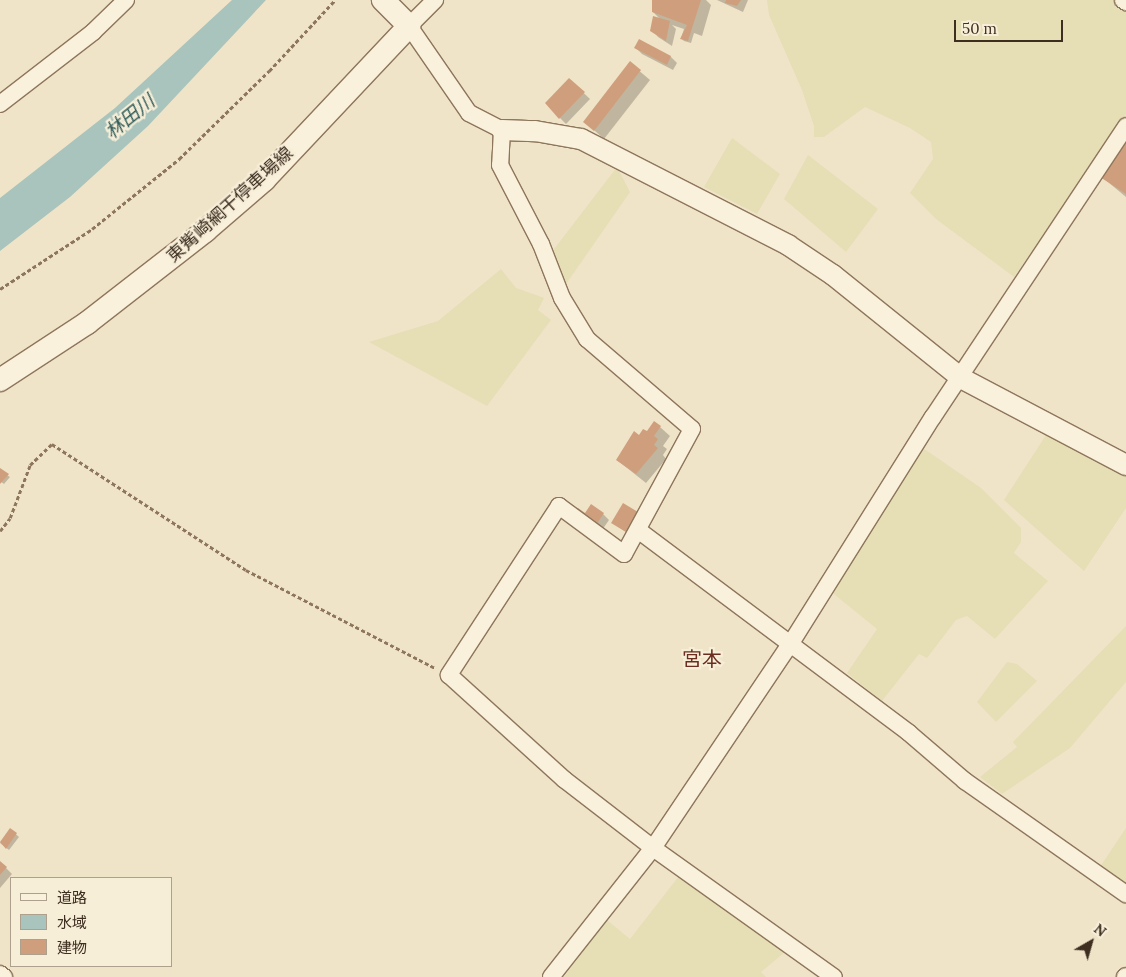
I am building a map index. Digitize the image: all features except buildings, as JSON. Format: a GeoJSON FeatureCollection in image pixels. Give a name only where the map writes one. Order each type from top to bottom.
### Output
{"type":"FeatureCollection","features":[{"type":"Feature","properties":{"kind":"main road"},"geometry":{"type":"LineString","coordinates":[[383,0],[409,26]]}},
{"type":"Feature","properties":{"kind":"main road","name":"東觜崎網干停車場線"},"geometry":{"type":"LineString","coordinates":[[0,380],[87,324],[212,225],[264,180],[409,26]]}},
{"type":"Feature","properties":{"kind":"street"},"geometry":{"type":"LineString","coordinates":[[0,104],[93,32],[126,0]]}},
{"type":"Feature","properties":{"kind":"street"},"geometry":{"type":"LineString","coordinates":[[409,26],[425,0]]}},
{"type":"Feature","properties":{"kind":"street"},"geometry":{"type":"LineString","coordinates":[[409,26],[435,0]]}},
{"type":"Feature","properties":{"kind":"street"},"geometry":{"type":"LineString","coordinates":[[409,26],[469,113],[502,130],[535,131],[580,139],[788,245],[833,275],[961,378],[1126,465]]}},
{"type":"Feature","properties":{"kind":"street"},"geometry":{"type":"LineString","coordinates":[[550,977],[653,848],[790,643],[849,546],[1126,126]]}},
{"type":"Feature","properties":{"kind":"street"},"geometry":{"type":"LineString","coordinates":[[502,130],[500,165],[541,244],[562,298],[587,339],[692,428],[624,554],[559,506],[449,675],[565,780],[653,848],[834,977]]}},
{"type":"Feature","properties":{"kind":"street"},"geometry":{"type":"LineString","coordinates":[[638,530],[790,643],[965,781],[1126,894]]}},
{"type":"Feature","properties":{"kind":"street"},"geometry":{"type":"LineString","coordinates":[[0,974],[4,977]]}},
{"type":"Feature","properties":{"kind":"path"},"geometry":{"type":"LineString","coordinates":[[0,289],[92,229],[179,159],[269,71],[335,0]]}},
{"type":"Feature","properties":{"kind":"path"},"geometry":{"type":"LineString","coordinates":[[0,531],[10,518],[30,465],[52,444],[246,570],[449,675]]}},
{"type":"Feature","properties":{"kind":"shaded area"},"geometry":{"type":"Polygon","coordinates":[[[767,0],[1118,0],[1126,6],[1126,114],[1014,277],[936,219],[910,193],[933,159],[931,142],[910,128],[865,107],[824,137],[814,137],[814,126],[802,90],[769,15],[767,0]]]}},
{"type":"Feature","properties":{"kind":"shaded area"},"geometry":{"type":"Polygon","coordinates":[[[732,138],[780,174],[757,214],[704,187],[732,138]]]}},
{"type":"Feature","properties":{"kind":"shaded area"},"geometry":{"type":"Polygon","coordinates":[[[808,155],[878,209],[846,252],[784,199],[808,155]]]}},
{"type":"Feature","properties":{"kind":"shaded area"},"geometry":{"type":"Polygon","coordinates":[[[617,167],[630,192],[564,287],[548,257],[617,167]]]}},
{"type":"Feature","properties":{"kind":"shaded area"},"geometry":{"type":"Polygon","coordinates":[[[501,269],[516,288],[544,298],[538,310],[551,320],[487,406],[369,342],[438,321],[501,269]]]}},
{"type":"Feature","properties":{"kind":"shaded area"},"geometry":{"type":"Polygon","coordinates":[[[1046,435],[1126,473],[1126,508],[1084,571],[1004,500],[1046,435]]]}},
{"type":"Feature","properties":{"kind":"shaded area"},"geometry":{"type":"Polygon","coordinates":[[[920,446],[981,488],[1021,528],[1021,542],[1014,553],[1048,581],[995,639],[967,616],[956,620],[927,658],[919,654],[882,701],[847,673],[877,629],[824,586],[920,446]]]}},
{"type":"Feature","properties":{"kind":"shaded area"},"geometry":{"type":"Polygon","coordinates":[[[1126,626],[1126,682],[1070,748],[1002,794],[980,777],[1017,747],[1013,742],[1126,626]]]}},
{"type":"Feature","properties":{"kind":"shaded area"},"geometry":{"type":"Polygon","coordinates":[[[1007,662],[1017,664],[1037,681],[996,722],[977,702],[1007,662]]]}},
{"type":"Feature","properties":{"kind":"shaded area"},"geometry":{"type":"Polygon","coordinates":[[[1126,828],[1126,885],[1100,867],[1126,828]]]}},
{"type":"Feature","properties":{"kind":"shaded area"},"geometry":{"type":"Polygon","coordinates":[[[679,876],[785,952],[761,972],[766,977],[564,977],[607,920],[630,939],[679,876]]]}},
{"type":"Feature","properties":{"kind":"water","name":"林田川"},"geometry":{"type":"Polygon","coordinates":[[[232,0],[266,0],[148,126],[70,197],[0,251],[0,198],[115,108],[232,0]]]}},
{"type":"Feature","properties":{"kind":"district","name":"宮本"},"geometry":{"type":"Point","coordinates":[702,658]}}]}
